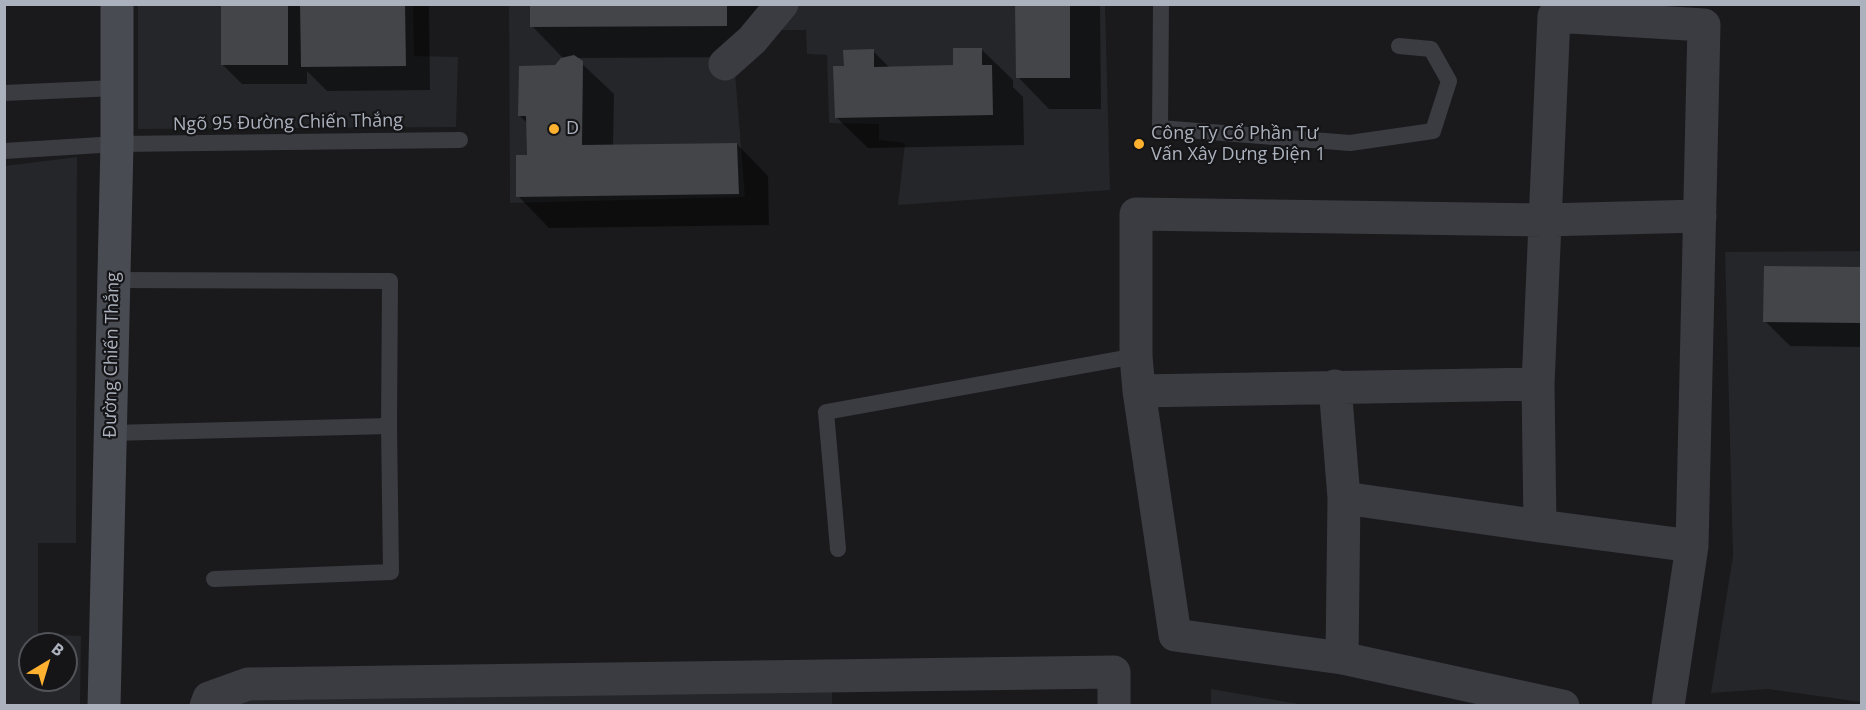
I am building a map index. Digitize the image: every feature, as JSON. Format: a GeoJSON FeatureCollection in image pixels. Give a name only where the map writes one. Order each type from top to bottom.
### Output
{"type":"FeatureCollection","features":[{"type":"Feature","properties":{"kind":"street","name":"Đường Chiến Thắng"},"geometry":{"type":"LineString","coordinates":[[104,705],[117,144],[117,4]]}},
{"type":"Feature","properties":{"kind":"street"},"geometry":{"type":"LineString","coordinates":[[725,63],[752,40],[782,4]]}},
{"type":"Feature","properties":{"kind":"street"},"geometry":{"type":"LineString","coordinates":[[1540,526],[1539,384],[1554,16],[1704,15],[1692,546],[1668,705]]}},
{"type":"Feature","properties":{"kind":"street"},"geometry":{"type":"LineString","coordinates":[[1563,705],[1342,658],[1175,635],[1139,391],[1136,356],[1136,214],[1544,220],[1700,216]]}},
{"type":"Feature","properties":{"kind":"street"},"geometry":{"type":"LineString","coordinates":[[1139,391],[1539,384]]}},
{"type":"Feature","properties":{"kind":"street"},"geometry":{"type":"LineString","coordinates":[[1335,386],[1344,498],[1342,658]]}},
{"type":"Feature","properties":{"kind":"street"},"geometry":{"type":"LineString","coordinates":[[1344,498],[1692,546]]}},
{"type":"Feature","properties":{"kind":"street"},"geometry":{"type":"LineString","coordinates":[[206,705],[209,698],[248,684],[1114,672],[1114,705]]}},
{"type":"Feature","properties":{"kind":"lane"},"geometry":{"type":"LineString","coordinates":[[1161,4],[1160,128],[1350,143],[1433,131],[1449,81],[1431,49],[1399,46]]}},
{"type":"Feature","properties":{"kind":"lane"},"geometry":{"type":"LineString","coordinates":[[4,93],[116,88]]}},
{"type":"Feature","properties":{"kind":"lane","name":"Ngõ 95 Đường Chiến Thắng"},"geometry":{"type":"LineString","coordinates":[[4,151],[117,144],[460,140]]}},
{"type":"Feature","properties":{"kind":"lane"},"geometry":{"type":"LineString","coordinates":[[113,280],[390,281],[390,572],[214,579]]}},
{"type":"Feature","properties":{"kind":"lane"},"geometry":{"type":"LineString","coordinates":[[838,549],[826,412],[1136,356]]}},
{"type":"Feature","properties":{"kind":"lane"},"geometry":{"type":"LineString","coordinates":[[110,433],[389,426]]}},
{"type":"Feature","properties":{"kind":"shaded area"},"geometry":{"type":"Polygon","coordinates":[[[138,5],[413,5],[414,56],[458,57],[456,127],[138,129],[138,5]]]}},
{"type":"Feature","properties":{"kind":"shaded area"},"geometry":{"type":"Polygon","coordinates":[[[509,5],[1105,5],[1110,190],[898,205],[905,143],[879,140],[879,124],[829,123],[827,55],[807,54],[806,30],[752,30],[734,60],[745,197],[510,203],[509,5]]]}},
{"type":"Feature","properties":{"kind":"shaded area"},"geometry":{"type":"Polygon","coordinates":[[[77,157],[76,543],[38,543],[38,632],[18,632],[18,692],[78,692],[78,636],[81,636],[80,705],[5,705],[5,166],[77,157]]]}},
{"type":"Feature","properties":{"kind":"shaded area"},"geometry":{"type":"Polygon","coordinates":[[[1861,251],[1861,702],[1768,689],[1711,693],[1733,556],[1725,252],[1861,251]]]}},
{"type":"Feature","properties":{"kind":"shaded area"},"geometry":{"type":"Polygon","coordinates":[[[832,689],[832,706],[213,706],[217,699],[832,689]]]}},
{"type":"Feature","properties":{"kind":"shaded area"},"geometry":{"type":"Polygon","coordinates":[[[1211,689],[1305,705],[1211,705],[1211,689]]]}},
{"type":"Feature","properties":{"kind":"building"},"geometry":{"type":"Polygon","coordinates":[[[221,4],[288,4],[288,65],[221,65],[221,4]]]}},
{"type":"Feature","properties":{"kind":"building"},"geometry":{"type":"Polygon","coordinates":[[[300,4],[405,4],[406,66],[301,67],[300,4]]]}},
{"type":"Feature","properties":{"kind":"building"},"geometry":{"type":"Polygon","coordinates":[[[530,4],[727,4],[727,26],[530,27],[530,4]]]}},
{"type":"Feature","properties":{"kind":"building"},"geometry":{"type":"Polygon","coordinates":[[[1015,4],[1070,4],[1070,78],[1016,78],[1015,4]]]}},
{"type":"Feature","properties":{"kind":"building"},"geometry":{"type":"Polygon","coordinates":[[[953,48],[982,48],[982,65],[992,65],[993,115],[835,118],[833,66],[844,66],[843,50],[874,49],[874,67],[953,65],[953,48]]]}},
{"type":"Feature","properties":{"kind":"building","name":"D"},"geometry":{"type":"Polygon","coordinates":[[[574,55],[583,61],[582,145],[737,143],[739,194],[516,197],[516,155],[527,155],[526,116],[518,116],[519,66],[555,65],[561,58],[574,55]]]}},
{"type":"Feature","properties":{"kind":"building"},"geometry":{"type":"Polygon","coordinates":[[[1764,266],[1862,267],[1862,323],[1763,322],[1764,266]]]}},
{"type":"Feature","properties":{"kind":"place","name":"D"},"geometry":{"type":"Point","coordinates":[554,129]}},
{"type":"Feature","properties":{"kind":"place","name":"Công Ty Cổ Phần Tư Vấn Xây Dựng Điện 1"},"geometry":{"type":"Point","coordinates":[1139,144]}}]}
